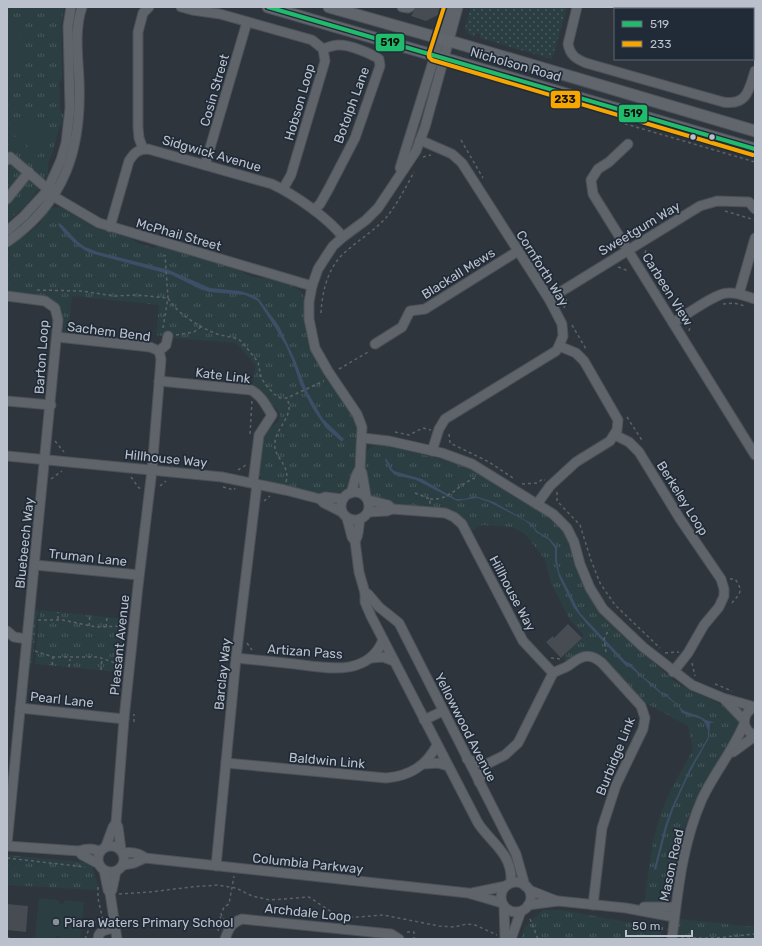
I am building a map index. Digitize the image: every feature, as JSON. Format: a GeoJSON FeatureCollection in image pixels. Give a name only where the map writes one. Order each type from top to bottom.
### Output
{"type":"FeatureCollection","features":[{"type":"Feature","properties":{"kind":"main road","name":"Nicholson Road"},"geometry":{"type":"LineString","coordinates":[[268,7],[755,149]]}},
{"type":"Feature","properties":{"kind":"main road","name":"Nicholson Road"},"geometry":{"type":"LineString","coordinates":[[329,7],[755,131]]}},
{"type":"Feature","properties":{"kind":"street"},"geometry":{"type":"LineString","coordinates":[[7,242],[32,222],[50,194],[66,143],[70,108],[68,26],[71,7]]}},
{"type":"Feature","properties":{"kind":"street"},"geometry":{"type":"LineString","coordinates":[[7,231],[50,194],[63,180],[69,164],[75,145],[78,126],[80,85],[77,35],[78,21],[82,7]]}},
{"type":"Feature","properties":{"kind":"street"},"geometry":{"type":"LineString","coordinates":[[143,149],[139,138],[138,127],[138,32],[143,13],[149,7]]}},
{"type":"Feature","properties":{"kind":"street","name":"Hobson Loop"},"geometry":{"type":"LineString","coordinates":[[181,7],[220,14],[312,40],[323,49],[325,62],[294,165],[289,179],[283,189]]}},
{"type":"Feature","properties":{"kind":"street"},"geometry":{"type":"LineString","coordinates":[[402,7],[410,7]]}},
{"type":"Feature","properties":{"kind":"street"},"geometry":{"type":"LineString","coordinates":[[360,469],[369,507],[368,512],[360,519],[355,520],[345,515],[342,504],[343,499],[351,493],[355,484],[357,473],[360,469],[363,438],[362,427],[360,420],[315,348],[309,319],[309,302],[312,286],[318,269],[326,254],[343,237],[366,220],[378,208],[416,151],[444,40],[450,7]]}},
{"type":"Feature","properties":{"kind":"street"},"geometry":{"type":"LineString","coordinates":[[444,40],[458,7]]}},
{"type":"Feature","properties":{"kind":"street"},"geometry":{"type":"LineString","coordinates":[[577,7],[568,44],[569,50],[575,58],[586,63],[729,103],[736,103],[747,95],[755,71]]}},
{"type":"Feature","properties":{"kind":"street","name":"Cosin Street"},"geometry":{"type":"LineString","coordinates":[[205,165],[246,22]]}},
{"type":"Feature","properties":{"kind":"street","name":"Botolph Lane"},"geometry":{"type":"LineString","coordinates":[[314,210],[320,204],[328,190],[355,138],[380,66],[379,59],[372,54],[341,45],[334,45],[323,49]]}},
{"type":"Feature","properties":{"kind":"street"},"geometry":{"type":"LineString","coordinates":[[396,179],[440,56]]}},
{"type":"Feature","properties":{"kind":"street","name":"Cornforth Way"},"geometry":{"type":"LineString","coordinates":[[420,140],[452,154],[462,164],[549,299],[562,324],[563,336],[560,346]]}},
{"type":"Feature","properties":{"kind":"street","name":"Carbeen View"},"geometry":{"type":"LineString","coordinates":[[628,144],[609,162],[598,169],[591,180],[593,194],[755,455]]}},
{"type":"Feature","properties":{"kind":"street","name":"Sidgwick Avenue"},"geometry":{"type":"LineString","coordinates":[[110,227],[129,161],[134,154],[143,149],[153,150],[272,184],[283,189],[314,210],[343,237]]}},
{"type":"Feature","properties":{"kind":"street","name":"McPhail Street"},"geometry":{"type":"LineString","coordinates":[[7,160],[10,156],[43,185],[50,194],[92,220],[110,227],[312,286]]}},
{"type":"Feature","properties":{"kind":"street"},"geometry":{"type":"LineString","coordinates":[[7,199],[28,172]]}},
{"type":"Feature","properties":{"kind":"street","name":"Sweetgum Way"},"geometry":{"type":"LineString","coordinates":[[549,299],[700,206],[717,200],[752,206]]}},
{"type":"Feature","properties":{"kind":"street"},"geometry":{"type":"LineString","coordinates":[[739,294],[755,238]]}},
{"type":"Feature","properties":{"kind":"street","name":"Blackall Mews"},"geometry":{"type":"LineString","coordinates":[[376,344],[402,327],[410,310],[425,309],[518,251]]}},
{"type":"Feature","properties":{"kind":"street"},"geometry":{"type":"LineString","coordinates":[[673,323],[717,296],[726,293],[739,294],[755,299]]}},
{"type":"Feature","properties":{"kind":"street","name":"Barton Loop"},"geometry":{"type":"LineString","coordinates":[[7,296],[45,301],[53,306],[58,314],[45,460]]}},
{"type":"Feature","properties":{"kind":"street"},"geometry":{"type":"LineString","coordinates":[[159,351],[166,345],[168,335]]}},
{"type":"Feature","properties":{"kind":"street","name":"Sachem Bend"},"geometry":{"type":"LineString","coordinates":[[57,337],[150,347],[159,351],[161,359],[158,381],[152,470]]}},
{"type":"Feature","properties":{"kind":"street"},"geometry":{"type":"LineString","coordinates":[[432,451],[438,432],[445,419],[556,351],[560,346],[576,353],[584,361],[618,420],[617,430],[610,441],[576,462],[552,484],[537,504]]}},
{"type":"Feature","properties":{"kind":"street","name":"Kate Link"},"geometry":{"type":"LineString","coordinates":[[158,381],[254,392],[261,397],[272,416],[259,435],[255,484]]}},
{"type":"Feature","properties":{"kind":"street"},"geometry":{"type":"LineString","coordinates":[[7,401],[51,405]]}},
{"type":"Feature","properties":{"kind":"street","name":"Berkeley Loop"},"geometry":{"type":"LineString","coordinates":[[615,435],[629,442],[639,452],[680,519],[721,579],[724,589],[724,596],[718,607],[704,626],[685,657],[673,672]]}},
{"type":"Feature","properties":{"kind":"street"},"geometry":{"type":"LineString","coordinates":[[363,438],[389,441],[442,453],[472,464],[553,514],[567,528],[574,542],[580,564],[603,609],[642,648],[692,685],[723,698],[755,707]]}},
{"type":"Feature","properties":{"kind":"street","name":"Hillhouse Way"},"geometry":{"type":"LineString","coordinates":[[7,456],[222,477],[320,499],[324,503],[345,515]]}},
{"type":"Feature","properties":{"kind":"street","name":"Bluebeech Way"},"geometry":{"type":"LineString","coordinates":[[7,845],[45,460]]}},
{"type":"Feature","properties":{"kind":"street","name":"Pleasant Avenue"},"geometry":{"type":"LineString","coordinates":[[122,851],[116,823],[124,719],[152,470]]}},
{"type":"Feature","properties":{"kind":"street","name":"Barclay Way"},"geometry":{"type":"LineString","coordinates":[[216,866],[236,658],[255,484]]}},
{"type":"Feature","properties":{"kind":"street"},"geometry":{"type":"LineString","coordinates":[[351,493],[359,492],[367,498]]}},
{"type":"Feature","properties":{"kind":"street","name":"Hillhouse Way"},"geometry":{"type":"LineString","coordinates":[[320,499],[325,497],[343,499]]}},
{"type":"Feature","properties":{"kind":"street","name":"Hillhouse Way"},"geometry":{"type":"LineString","coordinates":[[367,498],[388,505],[392,509]]}},
{"type":"Feature","properties":{"kind":"street","name":"Hillhouse Way"},"geometry":{"type":"LineString","coordinates":[[368,512],[388,511],[392,509],[445,514],[454,517],[462,524],[523,641],[553,673]]}},
{"type":"Feature","properties":{"kind":"street","name":"Yellowwood Avenue"},"geometry":{"type":"LineString","coordinates":[[345,515],[352,537],[355,541],[359,572],[367,607],[478,823],[500,848],[510,866],[508,884]]}},
{"type":"Feature","properties":{"kind":"street","name":"Yellowwood Avenue"},"geometry":{"type":"LineString","coordinates":[[355,541],[358,536],[360,519]]}},
{"type":"Feature","properties":{"kind":"street","name":"Truman Lane"},"geometry":{"type":"LineString","coordinates":[[35,565],[139,575]]}},
{"type":"Feature","properties":{"kind":"street","name":"Yellowwood Avenue"},"geometry":{"type":"LineString","coordinates":[[365,593],[368,594],[379,607],[399,623],[516,854],[527,888]]}},
{"type":"Feature","properties":{"kind":"street"},"geometry":{"type":"LineString","coordinates":[[9,636],[27,639]]}},
{"type":"Feature","properties":{"kind":"street"},"geometry":{"type":"LineString","coordinates":[[370,658],[378,650],[383,640]]}},
{"type":"Feature","properties":{"kind":"street","name":"Burbidge Link"},"geometry":{"type":"LineString","coordinates":[[553,673],[580,657],[588,656],[595,658],[602,663],[641,706],[645,718],[643,729],[616,785],[602,828],[593,905]]}},
{"type":"Feature","properties":{"kind":"street","name":"Artizan Pass"},"geometry":{"type":"LineString","coordinates":[[236,658],[337,668],[354,665],[370,658],[383,657],[394,661]]}},
{"type":"Feature","properties":{"kind":"street"},"geometry":{"type":"LineString","coordinates":[[468,759],[477,763],[487,764],[505,755],[518,743],[553,673]]}},
{"type":"Feature","properties":{"kind":"street"},"geometry":{"type":"LineString","coordinates":[[723,698],[744,722],[749,732],[755,736]]}},
{"type":"Feature","properties":{"kind":"street","name":"Mason Road"},"geometry":{"type":"LineString","coordinates":[[672,939],[674,912],[681,866],[690,829],[703,798],[719,768],[727,757],[744,722],[747,712],[755,707]]}},
{"type":"Feature","properties":{"kind":"street","name":"Pearl Lane"},"geometry":{"type":"LineString","coordinates":[[20,708],[124,719]]}},
{"type":"Feature","properties":{"kind":"street"},"geometry":{"type":"LineString","coordinates":[[424,720],[443,711]]}},
{"type":"Feature","properties":{"kind":"street","name":"Mason Road"},"geometry":{"type":"LineString","coordinates":[[727,757],[755,736]]}},
{"type":"Feature","properties":{"kind":"street"},"geometry":{"type":"LineString","coordinates":[[7,741],[17,742]]}},
{"type":"Feature","properties":{"kind":"street","name":"Baldwin Link"},"geometry":{"type":"LineString","coordinates":[[424,764],[431,756],[437,745]]}},
{"type":"Feature","properties":{"kind":"street","name":"Baldwin Link"},"geometry":{"type":"LineString","coordinates":[[226,763],[386,778],[401,775],[424,764],[438,763],[448,766]]}},
{"type":"Feature","properties":{"kind":"street"},"geometry":{"type":"LineString","coordinates":[[479,782],[487,764]]}},
{"type":"Feature","properties":{"kind":"street","name":"Pleasant Avenue"},"geometry":{"type":"LineString","coordinates":[[103,849],[116,823]]}},
{"type":"Feature","properties":{"kind":"street"},"geometry":{"type":"LineString","coordinates":[[7,845],[79,851],[91,849],[96,850],[114,846],[122,851],[124,861],[116,871],[110,893]]}},
{"type":"Feature","properties":{"kind":"street"},"geometry":{"type":"LineString","coordinates":[[103,849],[98,856],[110,893],[117,939]]}},
{"type":"Feature","properties":{"kind":"street"},"geometry":{"type":"LineString","coordinates":[[79,851],[82,855],[107,872],[116,871]]}},
{"type":"Feature","properties":{"kind":"street","name":"Columbia Parkway"},"geometry":{"type":"LineString","coordinates":[[122,851],[142,855],[145,858],[468,893],[503,905]]}},
{"type":"Feature","properties":{"kind":"street","name":"Columbia Parkway"},"geometry":{"type":"LineString","coordinates":[[123,864],[134,863],[145,858]]}},
{"type":"Feature","properties":{"kind":"street"},"geometry":{"type":"LineString","coordinates":[[503,938],[502,891],[508,884],[516,882],[558,901],[674,912]]}},
{"type":"Feature","properties":{"kind":"street","name":"Columbia Parkway"},"geometry":{"type":"LineString","coordinates":[[468,893],[508,884]]}},
{"type":"Feature","properties":{"kind":"street"},"geometry":{"type":"LineString","coordinates":[[511,939],[524,908],[530,900],[527,888]]}},
{"type":"Feature","properties":{"kind":"street"},"geometry":{"type":"LineString","coordinates":[[503,905],[509,910],[515,912],[524,908],[558,901]]}},
{"type":"Feature","properties":{"kind":"street","name":"Archdale Loop"},"geometry":{"type":"LineString","coordinates":[[229,928],[234,922],[242,919],[391,934],[399,939]]}},
{"type":"Feature","properties":{"kind":"street"},"geometry":{"type":"LineString","coordinates":[[98,939],[98,934],[100,932],[115,928]]}},
{"type":"Feature","properties":{"kind":"street"},"geometry":{"type":"LineString","coordinates":[[221,936],[229,928]]}},
{"type":"Feature","properties":{"kind":"path"},"geometry":{"type":"LineString","coordinates":[[619,122],[755,162]]}},
{"type":"Feature","properties":{"kind":"path"},"geometry":{"type":"LineString","coordinates":[[720,210],[755,220]]}},
{"type":"Feature","properties":{"kind":"path"},"geometry":{"type":"LineString","coordinates":[[618,267],[626,270],[643,261],[646,249],[648,248]]}},
{"type":"Feature","properties":{"kind":"path"},"geometry":{"type":"LineString","coordinates":[[165,255],[168,298],[168,335],[194,332],[202,326]]}},
{"type":"Feature","properties":{"kind":"path"},"geometry":{"type":"LineString","coordinates":[[321,313],[325,288]]}},
{"type":"Feature","properties":{"kind":"path"},"geometry":{"type":"LineString","coordinates":[[36,291],[38,289],[47,291],[81,291],[115,296],[137,295],[168,298],[175,308],[202,326],[215,333],[238,339],[242,342],[258,362],[261,377],[265,384],[277,397],[287,398],[324,381]]}},
{"type":"Feature","properties":{"kind":"path"},"geometry":{"type":"LineString","coordinates":[[563,310],[567,298],[570,296]]}},
{"type":"Feature","properties":{"kind":"path"},"geometry":{"type":"LineString","coordinates":[[719,304],[734,303],[748,307]]}},
{"type":"Feature","properties":{"kind":"path"},"geometry":{"type":"LineString","coordinates":[[688,335],[692,321]]}},
{"type":"Feature","properties":{"kind":"path"},"geometry":{"type":"LineString","coordinates":[[571,324],[590,357],[584,361]]}},
{"type":"Feature","properties":{"kind":"path"},"geometry":{"type":"LineString","coordinates":[[339,369],[367,352],[376,350],[380,347],[376,344]]}},
{"type":"Feature","properties":{"kind":"path"},"geometry":{"type":"LineString","coordinates":[[250,435],[254,392]]}},
{"type":"Feature","properties":{"kind":"path"},"geometry":{"type":"LineString","coordinates":[[286,482],[286,468],[274,448],[276,437],[289,413],[289,403],[287,398]]}},
{"type":"Feature","properties":{"kind":"path"},"geometry":{"type":"LineString","coordinates":[[627,417],[644,444]]}},
{"type":"Feature","properties":{"kind":"path"},"geometry":{"type":"LineString","coordinates":[[395,432],[409,435],[423,428],[449,434]]}},
{"type":"Feature","properties":{"kind":"path"},"geometry":{"type":"LineString","coordinates":[[448,428],[450,443],[490,462],[523,485],[537,484],[543,479],[558,488],[557,501],[580,525],[600,583],[615,605],[660,648]]}},
{"type":"Feature","properties":{"kind":"path"},"geometry":{"type":"LineString","coordinates":[[144,443],[144,451],[134,459],[132,478],[139,488],[150,489],[156,489],[166,480]]}},
{"type":"Feature","properties":{"kind":"path"},"geometry":{"type":"LineString","coordinates":[[221,487],[234,490],[237,471],[247,464]]}},
{"type":"Feature","properties":{"kind":"path"},"geometry":{"type":"LineString","coordinates":[[430,499],[445,497],[462,484],[475,478]]}},
{"type":"Feature","properties":{"kind":"path"},"geometry":{"type":"LineString","coordinates":[[260,504],[270,497],[271,487]]}},
{"type":"Feature","properties":{"kind":"path"},"geometry":{"type":"LineString","coordinates":[[726,578],[735,579],[740,587],[740,592],[731,604]]}},
{"type":"Feature","properties":{"kind":"path"},"geometry":{"type":"LineString","coordinates":[[58,612],[58,619]]}},
{"type":"Feature","properties":{"kind":"path"},"geometry":{"type":"LineString","coordinates":[[89,626],[90,615]]}},
{"type":"Feature","properties":{"kind":"path"},"geometry":{"type":"LineString","coordinates":[[106,617],[106,627]]}},
{"type":"Feature","properties":{"kind":"path"},"geometry":{"type":"LineString","coordinates":[[38,620],[58,619],[89,626],[127,626]]}},
{"type":"Feature","properties":{"kind":"path"},"geometry":{"type":"LineString","coordinates":[[606,652],[604,639],[609,629]]}},
{"type":"Feature","properties":{"kind":"path"},"geometry":{"type":"LineString","coordinates":[[246,642],[254,651],[257,652],[256,660]]}},
{"type":"Feature","properties":{"kind":"path"},"geometry":{"type":"LineString","coordinates":[[35,651],[53,657],[70,658],[90,656],[102,658],[123,666]]}},
{"type":"Feature","properties":{"kind":"path"},"geometry":{"type":"LineString","coordinates":[[666,653],[678,651],[692,663],[695,677]]}},
{"type":"Feature","properties":{"kind":"path"},"geometry":{"type":"LineString","coordinates":[[52,665],[53,657]]}},
{"type":"Feature","properties":{"kind":"path"},"geometry":{"type":"LineString","coordinates":[[69,667],[70,658]]}},
{"type":"Feature","properties":{"kind":"path"},"geometry":{"type":"LineString","coordinates":[[101,670],[102,658]]}},
{"type":"Feature","properties":{"kind":"path"},"geometry":{"type":"LineString","coordinates":[[710,682],[732,690]]}},
{"type":"Feature","properties":{"kind":"path"},"geometry":{"type":"LineString","coordinates":[[133,723],[135,707]]}},
{"type":"Feature","properties":{"kind":"path"},"geometry":{"type":"LineString","coordinates":[[7,858],[88,868]]}},
{"type":"Feature","properties":{"kind":"path"},"geometry":{"type":"LineString","coordinates":[[221,936],[221,914],[224,907],[229,904],[235,868]]}},
{"type":"Feature","properties":{"kind":"path"},"geometry":{"type":"LineString","coordinates":[[110,893],[150,892],[217,885],[236,888],[252,896],[270,900],[309,897],[339,917],[383,915],[439,926],[454,927],[468,924],[475,925],[503,938]]}},
{"type":"Feature","properties":{"kind":"path"},"geometry":{"type":"LineString","coordinates":[[98,886],[98,898],[105,931]]}},
{"type":"Feature","properties":{"kind":"path"},"geometry":{"type":"LineString","coordinates":[[221,914],[229,928]]}},
{"type":"Feature","properties":{"kind":"path"},"geometry":{"type":"LineString","coordinates":[[85,939],[89,929],[101,915]]}},
{"type":"Feature","properties":{"kind":"path"},"geometry":{"type":"LineString","coordinates":[[530,919],[538,939]]}},
{"type":"Feature","properties":{"kind":"path"},"geometry":{"type":"LineString","coordinates":[[662,930],[663,922]]}},
{"type":"Feature","properties":{"kind":"path"},"geometry":{"type":"LineString","coordinates":[[408,932],[414,932],[414,939]]}},
{"type":"Feature","properties":{"kind":"path"},"geometry":{"type":"LineString","coordinates":[[682,938],[715,938],[755,934]]}},
{"type":"Feature","properties":{"kind":"path"},"geometry":{"type":"LineString","coordinates":[[7,938],[17,939]]}},
{"type":"Feature","properties":{"kind":"green space"},"geometry":{"type":"Polygon","coordinates":[[[7,7],[64,7],[61,25],[62,77],[59,83],[60,110],[63,115],[62,123],[59,128],[48,165],[48,174],[24,207],[7,222],[7,7]]]}},
{"type":"Feature","properties":{"kind":"green space"},"geometry":{"type":"Polygon","coordinates":[[[7,7],[9,7],[24,45],[7,93],[7,7]]]}},
{"type":"Feature","properties":{"kind":"green space"},"geometry":{"type":"Polygon","coordinates":[[[471,7],[567,7],[552,59],[480,38],[480,34],[475,33],[474,37],[469,35],[465,28],[471,7]]]}},
{"type":"Feature","properties":{"kind":"green space"},"geometry":{"type":"Polygon","coordinates":[[[22,116],[52,139],[39,155],[10,132],[22,116]]]}},
{"type":"Feature","properties":{"kind":"green space"},"geometry":{"type":"Polygon","coordinates":[[[59,207],[103,230],[133,239],[137,243],[153,248],[159,246],[240,270],[252,277],[269,278],[294,287],[301,292],[305,304],[305,327],[313,353],[323,373],[352,414],[357,427],[358,442],[355,462],[351,481],[345,490],[338,493],[329,494],[306,492],[265,482],[258,473],[261,438],[278,422],[280,416],[278,410],[272,405],[268,404],[252,387],[256,366],[236,343],[156,335],[159,305],[72,296],[68,334],[63,330],[63,316],[59,307],[54,301],[39,295],[7,292],[7,250],[11,244],[23,235],[28,234],[41,222],[42,217],[47,211],[52,208],[59,207]]]}},
{"type":"Feature","properties":{"kind":"green space"},"geometry":{"type":"Polygon","coordinates":[[[381,444],[469,468],[548,517],[561,528],[567,537],[581,581],[599,613],[678,684],[730,709],[739,719],[740,725],[738,731],[708,778],[688,817],[678,854],[671,892],[669,898],[664,903],[644,905],[651,854],[660,815],[668,796],[693,749],[688,726],[642,701],[600,655],[586,652],[574,656],[566,662],[563,658],[584,635],[570,620],[551,583],[545,559],[525,534],[512,527],[482,525],[469,532],[460,517],[382,502],[370,496],[364,473],[365,457],[373,446],[381,444]]]}},
{"type":"Feature","properties":{"kind":"green space"},"geometry":{"type":"Polygon","coordinates":[[[38,608],[32,665],[29,661],[34,612],[38,608]]]}},
{"type":"Feature","properties":{"kind":"green space"},"geometry":{"type":"Polygon","coordinates":[[[40,610],[125,619],[121,669],[119,672],[35,664],[40,610]]]}},
{"type":"Feature","properties":{"kind":"green space"},"geometry":{"type":"Polygon","coordinates":[[[7,855],[91,863],[99,890],[7,885],[7,855]]]}},
{"type":"Feature","properties":{"kind":"green space"},"geometry":{"type":"Polygon","coordinates":[[[39,898],[59,900],[59,903],[63,904],[64,900],[84,902],[80,939],[60,939],[60,936],[56,936],[55,939],[35,938],[39,898]]]}},
{"type":"Feature","properties":{"kind":"green space"},"geometry":{"type":"Polygon","coordinates":[[[543,910],[561,910],[655,927],[660,932],[662,939],[521,939],[524,928],[543,910]]]}},
{"type":"Feature","properties":{"kind":"green space"},"geometry":{"type":"Polygon","coordinates":[[[679,919],[755,927],[755,939],[677,939],[679,919]]]}},
{"type":"Feature","properties":{"kind":"water"},"geometry":{"type":"Polygon","coordinates":[[[59,223],[85,247],[98,252],[169,270],[210,288],[240,291],[253,295],[259,299],[279,326],[295,360],[307,391],[323,419],[344,439],[342,442],[326,428],[313,409],[300,384],[286,346],[258,301],[245,295],[209,292],[172,275],[90,253],[68,237],[58,225],[59,223]]]}},
{"type":"Feature","properties":{"kind":"water"},"geometry":{"type":"Polygon","coordinates":[[[386,458],[394,471],[422,479],[456,499],[464,499],[475,496],[494,502],[532,524],[537,531],[550,539],[557,547],[559,572],[580,613],[625,661],[631,664],[643,677],[661,692],[666,694],[684,711],[715,723],[710,723],[709,738],[690,772],[674,807],[667,827],[656,870],[654,869],[665,826],[672,807],[690,768],[708,737],[708,730],[705,723],[701,719],[682,713],[679,707],[666,696],[660,693],[629,666],[625,665],[586,623],[574,608],[559,577],[555,561],[555,548],[549,540],[536,532],[532,526],[524,520],[489,502],[477,498],[457,501],[416,480],[395,475],[390,470],[385,460],[386,458]]]}},
{"type":"Feature","properties":{"kind":"building"},"geometry":{"type":"Polygon","coordinates":[[[416,7],[440,7],[438,15],[426,21],[411,16],[416,7]]]}},
{"type":"Feature","properties":{"kind":"building"},"geometry":{"type":"Polygon","coordinates":[[[568,624],[582,638],[561,658],[546,642],[553,636],[554,638],[568,624]]]}},
{"type":"Feature","properties":{"kind":"building"},"geometry":{"type":"Polygon","coordinates":[[[7,904],[28,906],[26,932],[7,930],[7,904]]]}},
{"type":"Feature","properties":{"kind":"transit line","name":"519"},"geometry":{"type":"LineString","coordinates":[[268,7],[755,149]]}},
{"type":"Feature","properties":{"kind":"transit line","name":"233"},"geometry":{"type":"LineString","coordinates":[[444,7],[429,54],[429,57],[432,60],[753,155]]}},
{"type":"Feature","properties":{"kind":"place","name":"Piara Waters Primary School"},"geometry":{"type":"Point","coordinates":[56,922]}}]}
